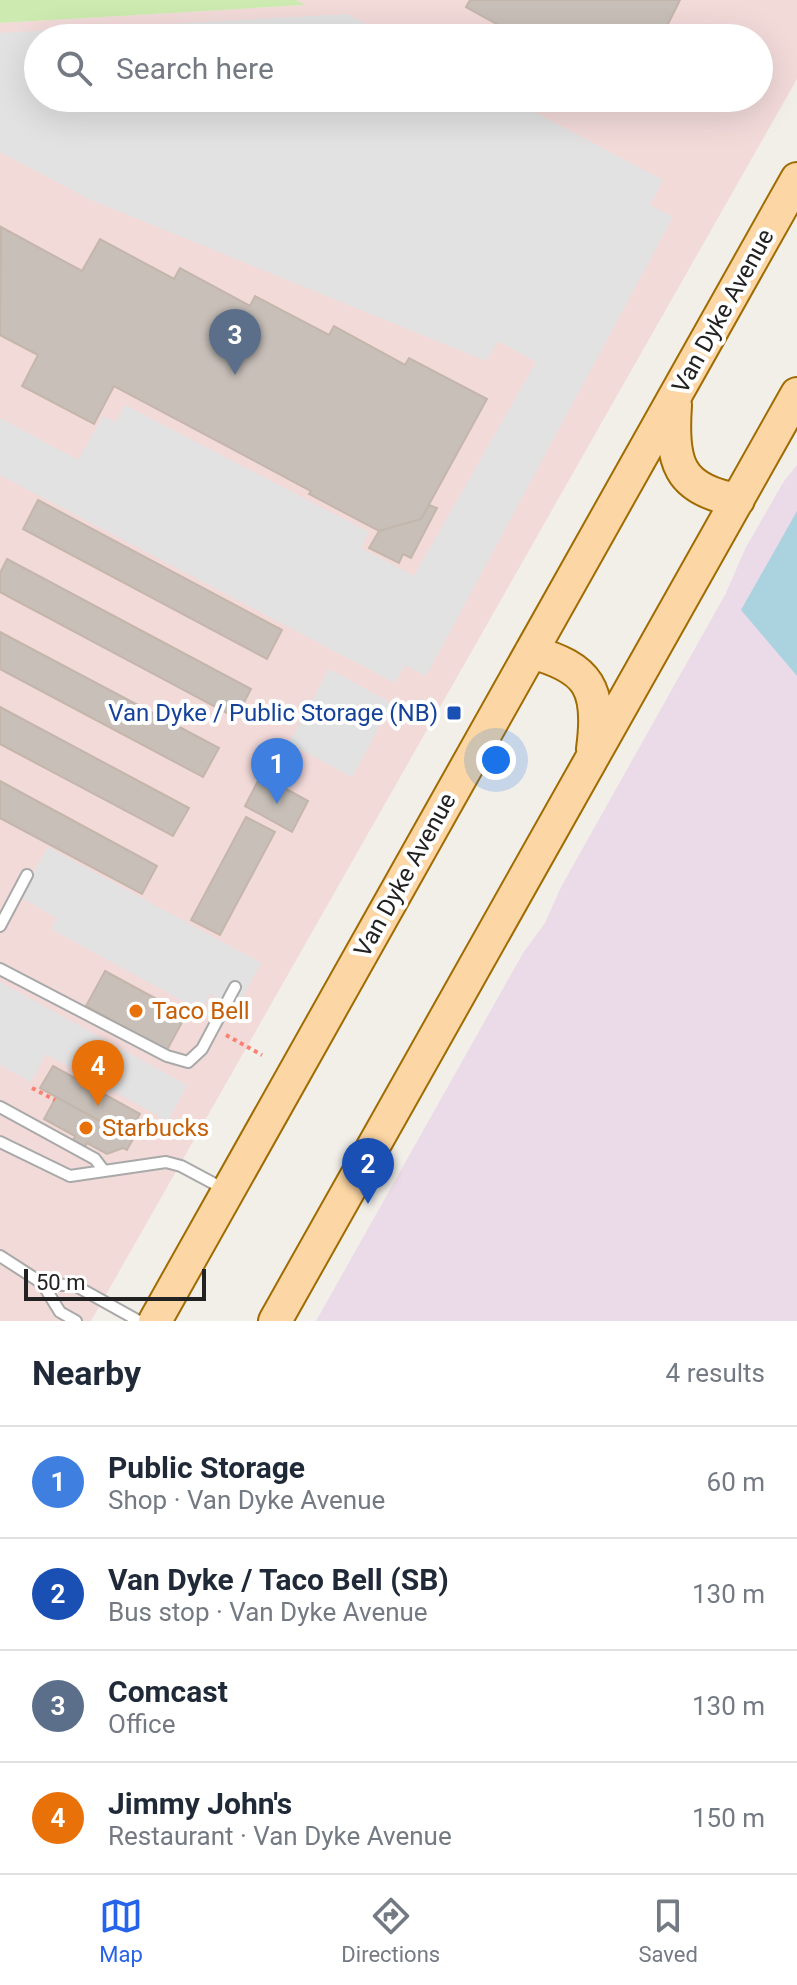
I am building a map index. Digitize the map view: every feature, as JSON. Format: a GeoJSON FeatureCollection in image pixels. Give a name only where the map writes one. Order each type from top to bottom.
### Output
{"type":"FeatureCollection","features":[{"type":"Feature","properties":{"kind":"main road","name":"Van Dyke Avenue"},"geometry":{"type":"LineString","coordinates":[[155,1321],[797,179]]}},
{"type":"Feature","properties":{"kind":"main road"},"geometry":{"type":"LineString","coordinates":[[275,1321],[797,394]]}},
{"type":"Feature","properties":{"kind":"main road"},"geometry":{"type":"LineString","coordinates":[[675,398],[672,440],[685,478],[715,497],[738,500]]}},
{"type":"Feature","properties":{"kind":"main road"},"geometry":{"type":"LineString","coordinates":[[531,652],[557,659],[586,682],[594,699],[597,719],[591,760]]}},
{"type":"Feature","properties":{"kind":"lane"},"geometry":{"type":"LineString","coordinates":[[0,926],[27,875]]}},
{"type":"Feature","properties":{"kind":"lane"},"geometry":{"type":"LineString","coordinates":[[0,969],[167,1056],[188,1062],[202,1049],[235,987]]}},
{"type":"Feature","properties":{"kind":"lane"},"geometry":{"type":"LineString","coordinates":[[0,1107],[95,1159],[104,1171]]}},
{"type":"Feature","properties":{"kind":"lane"},"geometry":{"type":"LineString","coordinates":[[0,1142],[70,1176],[166,1162],[181,1166],[228,1191]]}},
{"type":"Feature","properties":{"kind":"lane"},"geometry":{"type":"LineString","coordinates":[[0,1256],[42,1283],[60,1312],[76,1321]]}},
{"type":"Feature","properties":{"kind":"lane"},"geometry":{"type":"LineString","coordinates":[[42,1283],[76,1286],[139,1321]]}},
{"type":"Feature","properties":{"kind":"path"},"geometry":{"type":"LineString","coordinates":[[224,1033],[262,1055]]}},
{"type":"Feature","properties":{"kind":"path"},"geometry":{"type":"LineString","coordinates":[[32,1088],[55,1100]]}},
{"type":"Feature","properties":{"kind":"shaded area"},"geometry":{"type":"Polygon","coordinates":[[[296,0],[797,0],[797,79],[91,1321],[0,1321],[0,23],[303,5],[296,0]]]}},
{"type":"Feature","properties":{"kind":"shaded area"},"geometry":{"type":"Polygon","coordinates":[[[347,14],[367,24],[164,24],[347,14]]]}},
{"type":"Feature","properties":{"kind":"shaded area"},"geometry":{"type":"Polygon","coordinates":[[[24,32],[24,112],[534,112],[663,180],[650,205],[673,217],[426,676],[405,665],[395,683],[0,475],[0,418],[78,460],[103,416],[116,422],[125,405],[369,532],[361,548],[414,576],[536,362],[498,341],[486,361],[91,200],[0,152],[0,33],[24,32]]]}},
{"type":"Feature","properties":{"kind":"shaded area"},"geometry":{"type":"Polygon","coordinates":[[[797,465],[797,1321],[316,1321],[523,953],[545,923],[561,887],[726,593],[745,549],[784,481],[797,465]]]}},
{"type":"Feature","properties":{"kind":"shaded area"},"geometry":{"type":"Polygon","coordinates":[[[329,669],[392,703],[352,777],[289,743],[329,669]]]}},
{"type":"Feature","properties":{"kind":"shaded area"},"geometry":{"type":"Polygon","coordinates":[[[48,847],[261,963],[237,1008],[210,994],[201,1011],[51,929],[57,918],[20,897],[48,847]]]}},
{"type":"Feature","properties":{"kind":"shaded area"},"geometry":{"type":"Polygon","coordinates":[[[0,982],[187,1085],[168,1121],[46,1054],[31,1082],[0,1065],[0,982]]]}},
{"type":"Feature","properties":{"kind":"green space"},"geometry":{"type":"Polygon","coordinates":[[[0,0],[296,0],[305,5],[0,23],[0,0]]]}},
{"type":"Feature","properties":{"kind":"water"},"geometry":{"type":"Polygon","coordinates":[[[797,511],[797,676],[741,610],[797,511]]]}},
{"type":"Feature","properties":{"kind":"building"},"geometry":{"type":"Polygon","coordinates":[[[470,0],[680,0],[668,24],[497,24],[466,7],[470,0]]]}},
{"type":"Feature","properties":{"kind":"building"},"geometry":{"type":"Polygon","coordinates":[[[1,227],[82,271],[100,239],[174,279],[180,268],[250,306],[255,296],[329,335],[334,326],[405,365],[409,358],[487,399],[421,519],[379,531],[309,494],[311,491],[114,386],[94,424],[22,386],[38,355],[0,335],[1,227]]]}},
{"type":"Feature","properties":{"kind":"building"},"geometry":{"type":"Polygon","coordinates":[[[38,500],[282,630],[267,659],[23,529],[38,500]]]}},
{"type":"Feature","properties":{"kind":"building"},"geometry":{"type":"Polygon","coordinates":[[[429,505],[437,508],[411,558],[403,554],[399,563],[369,548],[379,531],[421,519],[429,505]]]}},
{"type":"Feature","properties":{"kind":"building"},"geometry":{"type":"Polygon","coordinates":[[[7,559],[251,689],[236,718],[0,592],[0,573],[7,559]]]}},
{"type":"Feature","properties":{"kind":"building"},"geometry":{"type":"Polygon","coordinates":[[[0,632],[219,748],[203,777],[0,669],[0,632]]]}},
{"type":"Feature","properties":{"kind":"building"},"geometry":{"type":"Polygon","coordinates":[[[0,707],[189,808],[173,836],[0,744],[0,707]]]}},
{"type":"Feature","properties":{"kind":"building"},"geometry":{"type":"Polygon","coordinates":[[[261,775],[308,801],[292,832],[245,806],[261,775]]]}},
{"type":"Feature","properties":{"kind":"building"},"geometry":{"type":"Polygon","coordinates":[[[0,781],[157,866],[142,894],[0,818],[0,781]]]}},
{"type":"Feature","properties":{"kind":"building"},"geometry":{"type":"Polygon","coordinates":[[[246,817],[275,832],[220,935],[191,920],[246,817]]]}},
{"type":"Feature","properties":{"kind":"building","name":"Taco Bell"},"geometry":{"type":"Polygon","coordinates":[[[105,971],[186,1015],[167,1050],[86,1006],[105,971]]]}},
{"type":"Feature","properties":{"kind":"building"},"geometry":{"type":"Polygon","coordinates":[[[53,1066],[140,1114],[127,1136],[40,1088],[53,1066]]]}},
{"type":"Feature","properties":{"kind":"building","name":"Starbucks"},"geometry":{"type":"Polygon","coordinates":[[[56,1097],[133,1139],[127,1150],[123,1148],[107,1154],[87,1143],[85,1147],[73,1140],[75,1136],[44,1119],[56,1097]]]}},
{"type":"Feature","properties":{"kind":"place","name":"Comcast"},"geometry":{"type":"Point","coordinates":[235,375]}},
{"type":"Feature","properties":{"kind":"place","name":"Van Dyke / Public Storage (NB)"},"geometry":{"type":"Point","coordinates":[454,713]}},
{"type":"Feature","properties":{"kind":"place","name":"Public Storage"},"geometry":{"type":"Point","coordinates":[277,804]}},
{"type":"Feature","properties":{"kind":"place","name":"Taco Bell"},"geometry":{"type":"Point","coordinates":[136,1011]}},
{"type":"Feature","properties":{"kind":"place","name":"Jimmy John's"},"geometry":{"type":"Point","coordinates":[98,1106]}},
{"type":"Feature","properties":{"kind":"place","name":"Starbucks"},"geometry":{"type":"Point","coordinates":[86,1128]}},
{"type":"Feature","properties":{"kind":"place","name":"Van Dyke / Taco Bell (SB)"},"geometry":{"type":"Point","coordinates":[368,1204]}}]}
